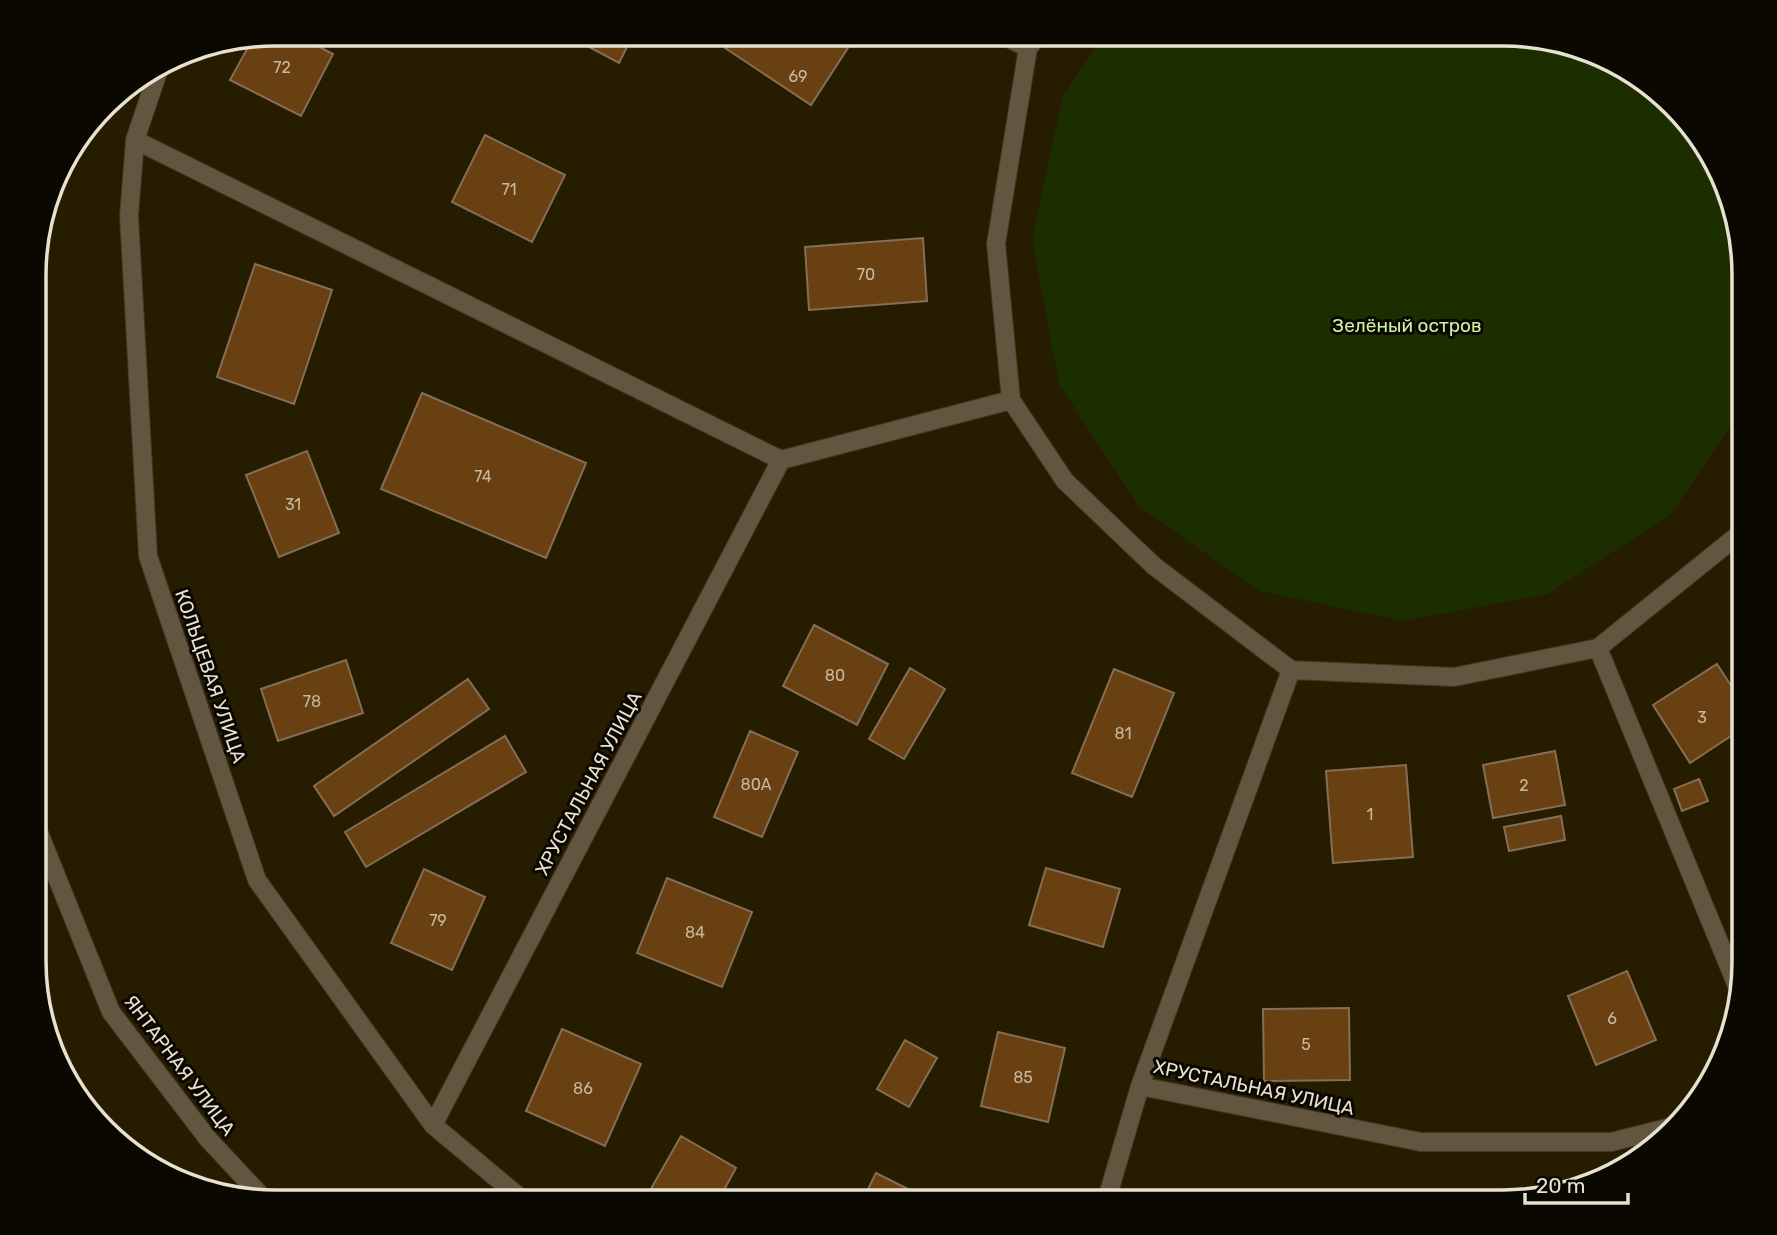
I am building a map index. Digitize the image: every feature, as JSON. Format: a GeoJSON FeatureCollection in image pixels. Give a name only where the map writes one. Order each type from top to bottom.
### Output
{"type":"FeatureCollection","features":[{"type":"Feature","properties":{"kind":"street"},"geometry":{"type":"LineString","coordinates":[[1024,46],[1028,48],[996,244],[1011,400],[1065,481],[1154,566],[1291,670],[1454,677],[1598,648],[1731,541]]}},
{"type":"Feature","properties":{"kind":"street","name":"КОЛЬЦЕВАЯ УЛИЦА"},"geometry":{"type":"LineString","coordinates":[[156,79],[135,140],[129,216],[148,556],[257,880],[433,1125],[510,1189]]}},
{"type":"Feature","properties":{"kind":"street"},"geometry":{"type":"LineString","coordinates":[[135,140],[781,460],[1011,400]]}},
{"type":"Feature","properties":{"kind":"street","name":"ХРУСТАЛЬНАЯ УЛИЦА"},"geometry":{"type":"LineString","coordinates":[[433,1125],[781,460]]}},
{"type":"Feature","properties":{"kind":"street"},"geometry":{"type":"LineString","coordinates":[[1598,648],[1731,971]]}},
{"type":"Feature","properties":{"kind":"street","name":"ХРУСТАЛЬНАЯ УЛИЦА"},"geometry":{"type":"LineString","coordinates":[[1291,670],[1140,1086],[1421,1142],[1611,1142],[1654,1131]]}},
{"type":"Feature","properties":{"kind":"street","name":"ЯНТАРНАЯ УЛИЦА"},"geometry":{"type":"LineString","coordinates":[[46,850],[111,1012],[208,1139],[254,1189]]}},
{"type":"Feature","properties":{"kind":"street"},"geometry":{"type":"LineString","coordinates":[[1110,1190],[1140,1086]]}},
{"type":"Feature","properties":{"kind":"green space","name":"Зелёный остров"},"geometry":{"type":"Polygon","coordinates":[[[1097,46],[1518,46],[1576,58],[1617,76],[1642,93],[1675,123],[1701,160],[1719,201],[1731,259],[1731,426],[1671,514],[1548,594],[1403,621],[1260,591],[1139,507],[1059,384],[1032,239],[1063,95],[1097,46]]]}},
{"type":"Feature","properties":{"kind":"building"},"geometry":{"type":"Polygon","coordinates":[[[318,46],[333,54],[301,116],[230,80],[248,47],[318,46]]]}},
{"type":"Feature","properties":{"kind":"building"},"geometry":{"type":"Polygon","coordinates":[[[587,46],[628,46],[619,63],[587,46]]]}},
{"type":"Feature","properties":{"kind":"building"},"geometry":{"type":"Polygon","coordinates":[[[726,46],[849,46],[811,105],[725,48],[726,46]]]}},
{"type":"Feature","properties":{"kind":"building"},"geometry":{"type":"Polygon","coordinates":[[[485,135],[565,175],[532,242],[452,202],[485,135]]]}},
{"type":"Feature","properties":{"kind":"building"},"geometry":{"type":"Polygon","coordinates":[[[923,238],[927,301],[809,310],[805,247],[923,238]]]}},
{"type":"Feature","properties":{"kind":"building"},"geometry":{"type":"Polygon","coordinates":[[[255,264],[332,290],[294,404],[217,377],[255,264]]]}},
{"type":"Feature","properties":{"kind":"building"},"geometry":{"type":"Polygon","coordinates":[[[422,393],[586,463],[546,558],[381,489],[422,393]]]}},
{"type":"Feature","properties":{"kind":"building"},"geometry":{"type":"Polygon","coordinates":[[[307,451],[339,533],[279,557],[246,475],[307,451]]]}},
{"type":"Feature","properties":{"kind":"building"},"geometry":{"type":"Polygon","coordinates":[[[814,625],[888,664],[857,725],[783,686],[814,625]]]}},
{"type":"Feature","properties":{"kind":"building"},"geometry":{"type":"Polygon","coordinates":[[[346,660],[363,713],[278,741],[261,689],[346,660]]]}},
{"type":"Feature","properties":{"kind":"building"},"geometry":{"type":"Polygon","coordinates":[[[1717,664],[1731,686],[1731,736],[1690,763],[1653,705],[1717,664]]]}},
{"type":"Feature","properties":{"kind":"building"},"geometry":{"type":"Polygon","coordinates":[[[910,668],[945,689],[904,759],[869,739],[910,668]]]}},
{"type":"Feature","properties":{"kind":"building"},"geometry":{"type":"Polygon","coordinates":[[[1114,669],[1174,693],[1132,797],[1072,773],[1114,669]]]}},
{"type":"Feature","properties":{"kind":"building"},"geometry":{"type":"Polygon","coordinates":[[[468,679],[489,709],[334,816],[314,786],[468,679]]]}},
{"type":"Feature","properties":{"kind":"building"},"geometry":{"type":"Polygon","coordinates":[[[750,731],[798,752],[762,837],[714,817],[750,731]]]}},
{"type":"Feature","properties":{"kind":"building"},"geometry":{"type":"Polygon","coordinates":[[[505,736],[526,772],[366,867],[345,832],[505,736]]]}},
{"type":"Feature","properties":{"kind":"building"},"geometry":{"type":"Polygon","coordinates":[[[1555,751],[1565,805],[1493,818],[1483,765],[1555,751]]]}},
{"type":"Feature","properties":{"kind":"building"},"geometry":{"type":"Polygon","coordinates":[[[1406,765],[1413,857],[1333,863],[1326,771],[1406,765]]]}},
{"type":"Feature","properties":{"kind":"building"},"geometry":{"type":"Polygon","coordinates":[[[1699,779],[1708,801],[1682,811],[1674,789],[1699,779]]]}},
{"type":"Feature","properties":{"kind":"building"},"geometry":{"type":"Polygon","coordinates":[[[1561,816],[1565,840],[1509,851],[1504,827],[1561,816]]]}},
{"type":"Feature","properties":{"kind":"building"},"geometry":{"type":"Polygon","coordinates":[[[1046,868],[1120,889],[1103,947],[1029,925],[1046,868]]]}},
{"type":"Feature","properties":{"kind":"building"},"geometry":{"type":"Polygon","coordinates":[[[424,869],[485,897],[452,970],[391,943],[424,869]]]}},
{"type":"Feature","properties":{"kind":"building"},"geometry":{"type":"Polygon","coordinates":[[[667,878],[752,912],[722,987],[637,953],[667,878]]]}},
{"type":"Feature","properties":{"kind":"building"},"geometry":{"type":"Polygon","coordinates":[[[1627,971],[1656,1040],[1596,1065],[1568,996],[1627,971]]]}},
{"type":"Feature","properties":{"kind":"building"},"geometry":{"type":"Polygon","coordinates":[[[1349,1008],[1350,1080],[1264,1081],[1263,1009],[1349,1008]]]}},
{"type":"Feature","properties":{"kind":"building"},"geometry":{"type":"Polygon","coordinates":[[[562,1029],[641,1064],[605,1146],[526,1111],[562,1029]]]}},
{"type":"Feature","properties":{"kind":"building"},"geometry":{"type":"Polygon","coordinates":[[[998,1032],[1065,1048],[1048,1122],[981,1106],[998,1032]]]}},
{"type":"Feature","properties":{"kind":"building"},"geometry":{"type":"Polygon","coordinates":[[[905,1040],[937,1058],[909,1107],[877,1089],[905,1040]]]}},
{"type":"Feature","properties":{"kind":"building"},"geometry":{"type":"Polygon","coordinates":[[[681,1136],[736,1168],[724,1189],[651,1189],[681,1136]]]}},
{"type":"Feature","properties":{"kind":"building"},"geometry":{"type":"Polygon","coordinates":[[[876,1173],[909,1190],[868,1189],[876,1173]]]}}]}
